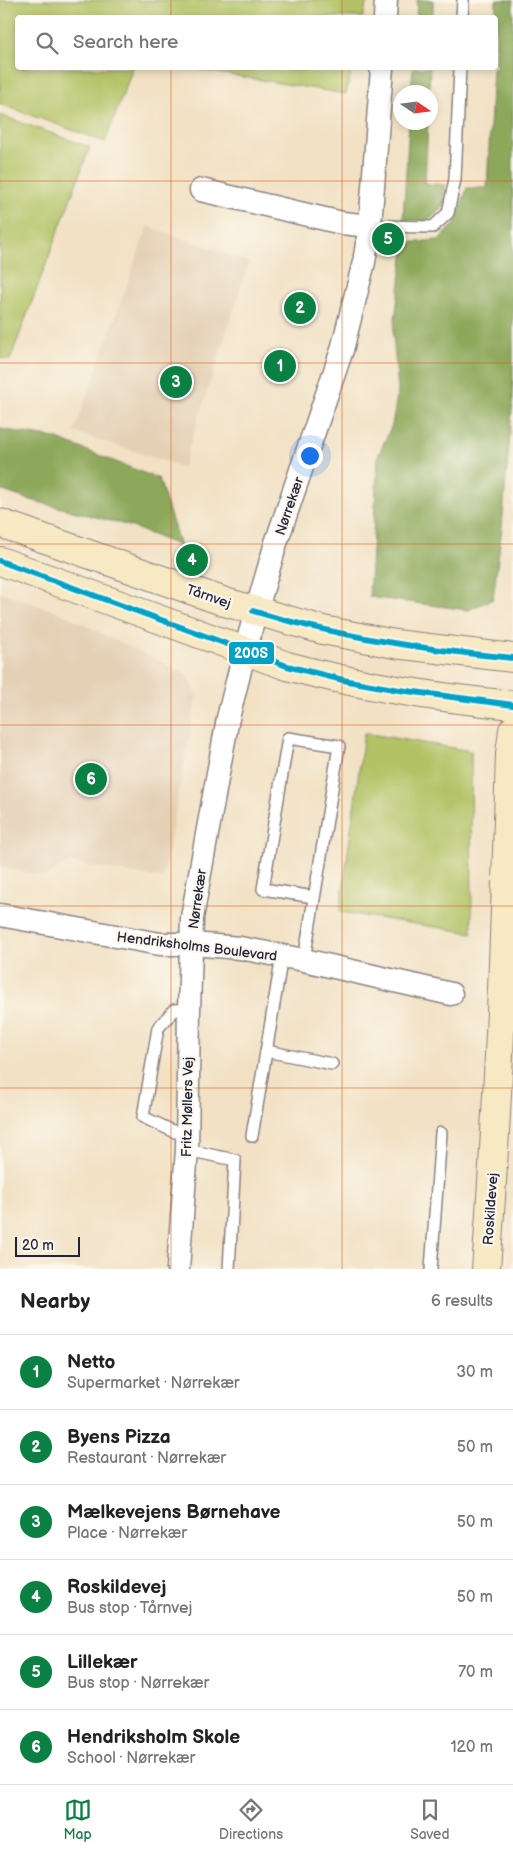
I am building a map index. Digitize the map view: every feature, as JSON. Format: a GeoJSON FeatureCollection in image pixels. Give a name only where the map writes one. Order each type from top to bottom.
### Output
{"type":"FeatureCollection","features":[{"type":"Feature","properties":{"kind":"street"},"geometry":{"type":"LineString","coordinates":[[385,15],[386,0]]}},
{"type":"Feature","properties":{"kind":"street","name":"Nørrekær"},"geometry":{"type":"LineString","coordinates":[[192,944],[192,918],[228,718],[245,650],[276,543],[342,350],[364,262],[370,226],[382,70]]}},
{"type":"Feature","properties":{"kind":"street"},"geometry":{"type":"LineString","coordinates":[[201,190],[342,223],[370,226]]}},
{"type":"Feature","properties":{"kind":"street","name":"Tårnvej"},"geometry":{"type":"LineString","coordinates":[[0,523],[256,612],[322,630],[395,644],[513,658]]}},
{"type":"Feature","properties":{"kind":"street"},"geometry":{"type":"LineString","coordinates":[[0,561],[287,666],[334,679],[375,687],[470,701],[513,705]]}},
{"type":"Feature","properties":{"kind":"street","name":"Roskildevej"},"geometry":{"type":"LineString","coordinates":[[486,1269],[496,1138],[510,754],[513,730]]}},
{"type":"Feature","properties":{"kind":"street","name":"Hendriksholms Boulevard"},"geometry":{"type":"LineString","coordinates":[[0,915],[160,944],[192,944],[240,948],[293,958],[451,994]]}},
{"type":"Feature","properties":{"kind":"street","name":"Fritz Møllers Vej"},"geometry":{"type":"LineString","coordinates":[[178,1269],[187,1141],[188,1008],[192,944]]}},
{"type":"Feature","properties":{"kind":"lane"},"geometry":{"type":"LineString","coordinates":[[462,15],[463,0]]}},
{"type":"Feature","properties":{"kind":"lane"},"geometry":{"type":"LineString","coordinates":[[370,226],[433,227],[448,213],[455,179],[460,70]]}},
{"type":"Feature","properties":{"kind":"lane"},"geometry":{"type":"LineString","coordinates":[[252,1136],[266,1051],[293,958],[314,897],[339,746],[288,738],[263,889],[314,897]]}},
{"type":"Feature","properties":{"kind":"lane"},"geometry":{"type":"LineString","coordinates":[[188,1008],[174,1010],[158,1028],[143,1117],[175,1132],[187,1141],[235,1160],[229,1269]]}},
{"type":"Feature","properties":{"kind":"lane"},"geometry":{"type":"LineString","coordinates":[[266,1051],[332,1064]]}},
{"type":"Feature","properties":{"kind":"lane"},"geometry":{"type":"LineString","coordinates":[[431,1269],[441,1134]]}},
{"type":"Feature","properties":{"kind":"shaded area"},"geometry":{"type":"Polygon","coordinates":[[[148,226],[249,262],[183,467],[74,432],[148,226]]]}},
{"type":"Feature","properties":{"kind":"shaded area"},"geometry":{"type":"Polygon","coordinates":[[[0,592],[60,613],[186,674],[193,685],[196,697],[163,879],[69,862],[46,876],[0,867],[0,592]]]}},
{"type":"Feature","properties":{"kind":"green space"},"geometry":{"type":"Polygon","coordinates":[[[0,0],[367,0],[363,15],[15,15],[15,70],[132,70],[105,142],[0,104],[0,0]]]}},
{"type":"Feature","properties":{"kind":"green space"},"geometry":{"type":"Polygon","coordinates":[[[417,0],[433,0],[433,15],[416,15],[417,0]]]}},
{"type":"Feature","properties":{"kind":"green space"},"geometry":{"type":"Polygon","coordinates":[[[496,0],[513,0],[513,398],[502,527],[493,599],[468,610],[369,597],[378,456],[392,425],[398,390],[393,334],[405,243],[438,240],[455,224],[467,188],[487,188],[493,70],[498,70],[498,15],[496,15],[496,0]]]}},
{"type":"Feature","properties":{"kind":"green space"},"geometry":{"type":"Polygon","coordinates":[[[200,70],[352,70],[346,94],[200,70]]]}},
{"type":"Feature","properties":{"kind":"green space"},"geometry":{"type":"Polygon","coordinates":[[[413,70],[430,70],[429,85],[412,85],[413,70]]]}},
{"type":"Feature","properties":{"kind":"green space"},"geometry":{"type":"Polygon","coordinates":[[[0,115],[90,147],[10,360],[0,358],[0,115]]]}},
{"type":"Feature","properties":{"kind":"green space"},"geometry":{"type":"Polygon","coordinates":[[[409,130],[428,130],[425,183],[445,185],[443,208],[428,221],[403,220],[409,130]]]}},
{"type":"Feature","properties":{"kind":"green space"},"geometry":{"type":"Polygon","coordinates":[[[0,429],[55,438],[159,479],[180,546],[130,526],[0,490],[0,429]]]}},
{"type":"Feature","properties":{"kind":"green space"},"geometry":{"type":"Polygon","coordinates":[[[364,733],[471,751],[472,933],[340,912],[364,733]]]}},
{"type":"Feature","properties":{"kind":"transit line","name":"200S"},"geometry":{"type":"LineString","coordinates":[[0,561],[287,666],[343,680],[399,690],[513,705]]}},
{"type":"Feature","properties":{"kind":"transit line","name":"200S"},"geometry":{"type":"LineString","coordinates":[[253,611],[317,628],[382,641],[447,651],[513,658]]}},
{"type":"Feature","properties":{"kind":"place","name":"Lillekær"},"geometry":{"type":"Point","coordinates":[388,239]}},
{"type":"Feature","properties":{"kind":"place","name":"Byens Pizza"},"geometry":{"type":"Point","coordinates":[300,308]}},
{"type":"Feature","properties":{"kind":"place","name":"Netto"},"geometry":{"type":"Point","coordinates":[280,366]}},
{"type":"Feature","properties":{"kind":"place","name":"Mælkevejens Børnehave"},"geometry":{"type":"Point","coordinates":[176,382]}},
{"type":"Feature","properties":{"kind":"place","name":"Roskildevej"},"geometry":{"type":"Point","coordinates":[192,560]}},
{"type":"Feature","properties":{"kind":"place","name":"Hendriksholm Skole"},"geometry":{"type":"Point","coordinates":[91,779]}}]}
